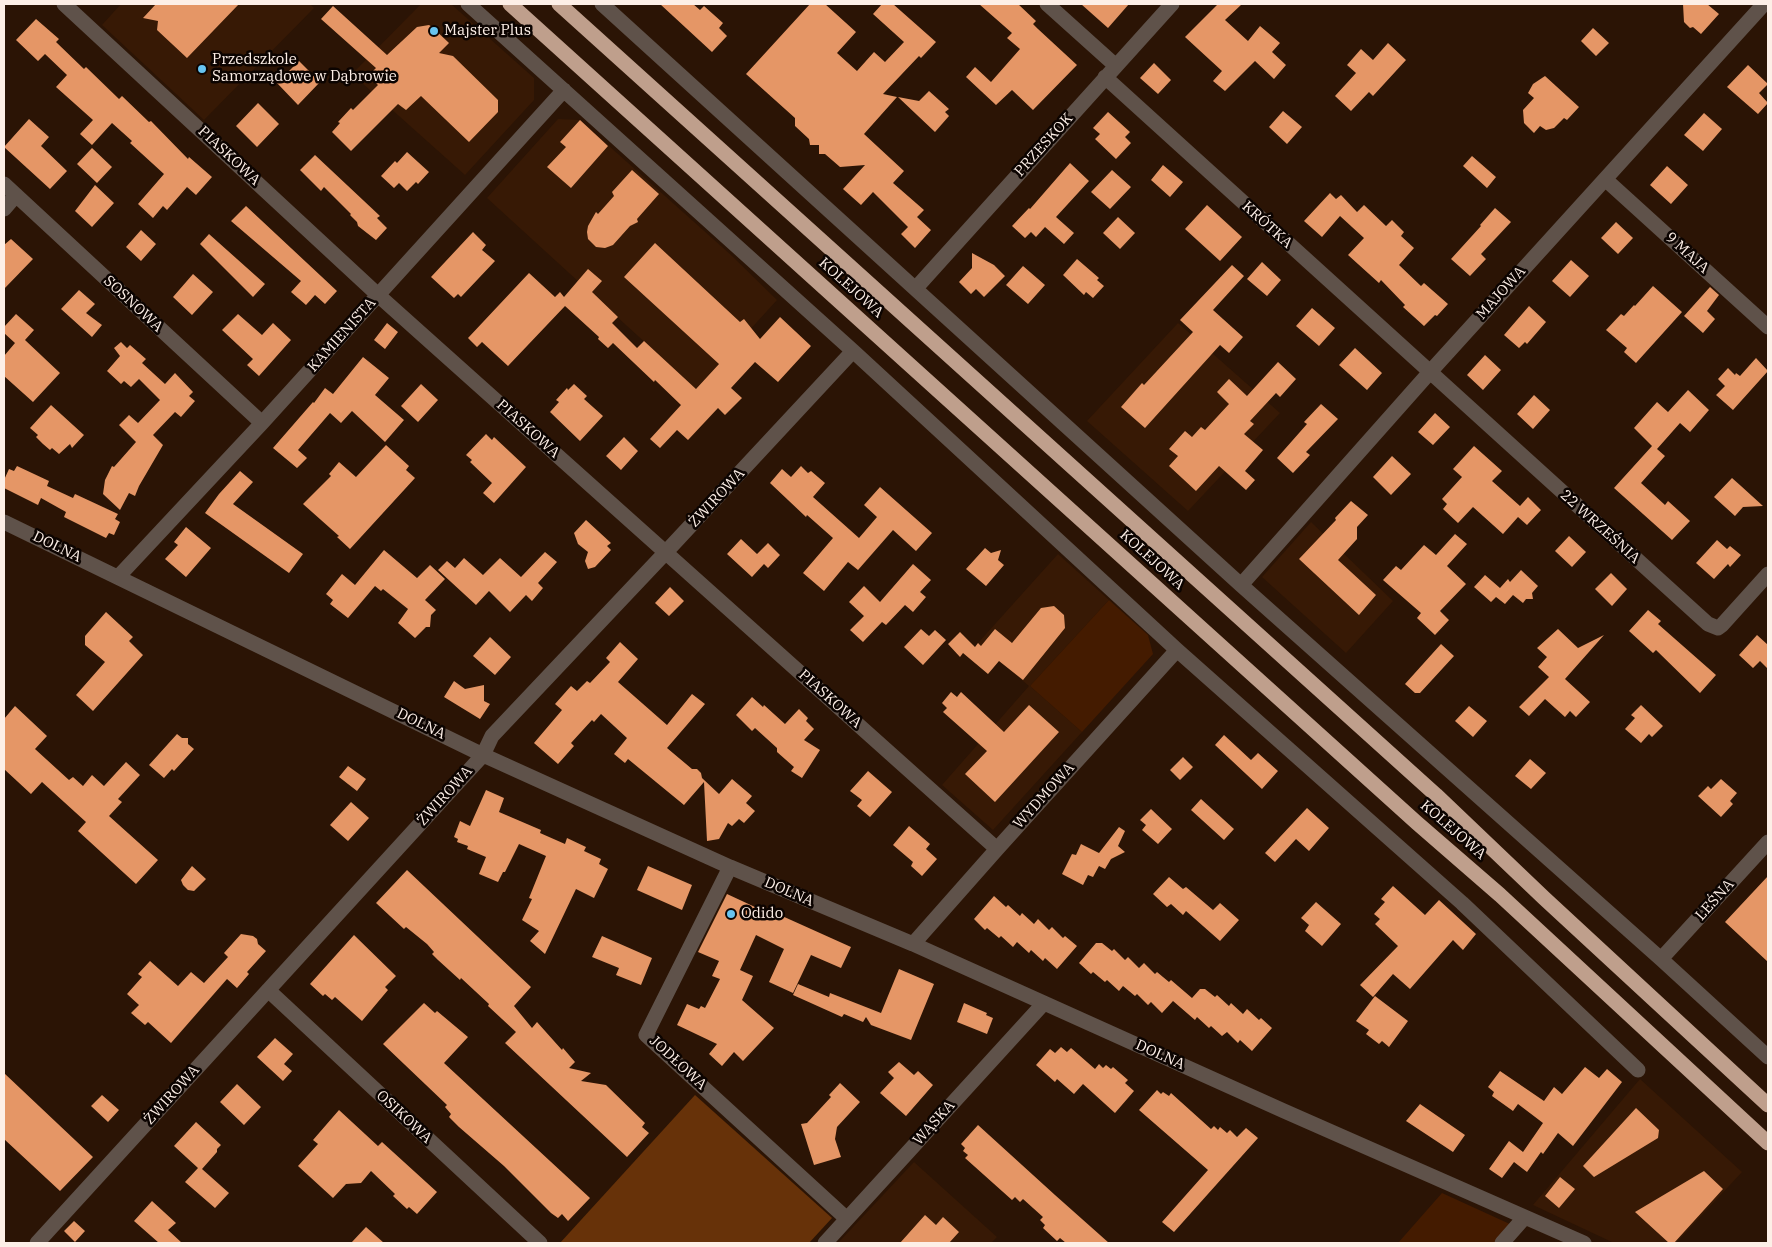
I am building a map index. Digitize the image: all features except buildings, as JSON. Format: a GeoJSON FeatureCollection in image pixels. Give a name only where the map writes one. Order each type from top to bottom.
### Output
{"type":"FeatureCollection","features":[{"type":"Feature","properties":{"kind":"highway","name":"KOLEJOWA"},"geometry":{"type":"LineString","coordinates":[[510,4],[1500,895],[1768,1143]]}},
{"type":"Feature","properties":{"kind":"highway","name":"KOLEJOWA"},"geometry":{"type":"LineString","coordinates":[[559,4],[1436,795],[1558,911],[1768,1105]]}},
{"type":"Feature","properties":{"kind":"street","name":"PIASKOWA"},"geometry":{"type":"LineString","coordinates":[[64,4],[378,295],[997,849]]}},
{"type":"Feature","properties":{"kind":"street"},"geometry":{"type":"LineString","coordinates":[[468,4],[853,351],[1177,650],[1462,903],[1638,1070]]}},
{"type":"Feature","properties":{"kind":"street"},"geometry":{"type":"LineString","coordinates":[[602,4],[1242,585],[1768,1057]]}},
{"type":"Feature","properties":{"kind":"street"},"geometry":{"type":"LineString","coordinates":[[1047,4],[1116,66]]}},
{"type":"Feature","properties":{"kind":"street","name":"PRZESKOK"},"geometry":{"type":"LineString","coordinates":[[916,288],[1172,4]]}},
{"type":"Feature","properties":{"kind":"street","name":"MAJOWA"},"geometry":{"type":"LineString","coordinates":[[1242,585],[1430,372],[1764,4]]}},
{"type":"Feature","properties":{"kind":"street","name":"KRÓTKA"},"geometry":{"type":"LineString","coordinates":[[1105,78],[1430,372]]}},
{"type":"Feature","properties":{"kind":"street","name":"KAMIENISTA"},"geometry":{"type":"LineString","coordinates":[[118,577],[262,423],[564,90]]}},
{"type":"Feature","properties":{"kind":"street","name":"9 MAJA"},"geometry":{"type":"LineString","coordinates":[[1606,179],[1768,326]]}},
{"type":"Feature","properties":{"kind":"street","name":"SOSNOWA"},"geometry":{"type":"LineString","coordinates":[[4,184],[262,423]]}},
{"type":"Feature","properties":{"kind":"street"},"geometry":{"type":"LineString","coordinates":[[4,209],[16,195]]}},
{"type":"Feature","properties":{"kind":"street","name":"ŻWIROWA"},"geometry":{"type":"LineString","coordinates":[[37,1243],[483,755],[492,736],[853,351]]}},
{"type":"Feature","properties":{"kind":"street","name":"22 WRZEŚNIA"},"geometry":{"type":"LineString","coordinates":[[1430,372],[1708,624],[1718,628],[1722,625],[1768,574]]}},
{"type":"Feature","properties":{"kind":"street","name":"DOLNA"},"geometry":{"type":"LineString","coordinates":[[4,522],[483,755],[730,867],[913,944],[1524,1218],[1584,1243]]}},
{"type":"Feature","properties":{"kind":"street","name":"WYDMOWA"},"geometry":{"type":"LineString","coordinates":[[913,944],[1177,650]]}},
{"type":"Feature","properties":{"kind":"street","name":"LEŚNA"},"geometry":{"type":"LineString","coordinates":[[1661,959],[1768,842]]}},
{"type":"Feature","properties":{"kind":"street","name":"JODŁOWA"},"geometry":{"type":"LineString","coordinates":[[730,867],[646,1034],[846,1219]]}},
{"type":"Feature","properties":{"kind":"street","name":"OSIKOWA"},"geometry":{"type":"LineString","coordinates":[[268,990],[540,1243]]}},
{"type":"Feature","properties":{"kind":"street","name":"WĄSKA"},"geometry":{"type":"LineString","coordinates":[[825,1243],[1044,1002]]}},
{"type":"Feature","properties":{"kind":"street"},"geometry":{"type":"LineString","coordinates":[[1502,1243],[1524,1218]]}},
{"type":"Feature","properties":{"kind":"shaded area","name":"Przedszkole Samorządowe w Dąbrowie"},"geometry":{"type":"Polygon","coordinates":[[[121,4],[310,4],[314,8],[204,120],[102,25],[121,4]]]}},
{"type":"Feature","properties":{"kind":"shaded area"},"geometry":{"type":"Polygon","coordinates":[[[421,4],[451,4],[534,78],[534,100],[465,175],[352,74],[421,4]]]}},
{"type":"Feature","properties":{"kind":"shaded area"},"geometry":{"type":"Polygon","coordinates":[[[558,119],[580,120],[731,255],[777,300],[696,389],[487,198],[558,119]]]}},
{"type":"Feature","properties":{"kind":"shaded area"},"geometry":{"type":"Polygon","coordinates":[[[1178,323],[1280,413],[1188,511],[1087,421],[1178,323]]]}},
{"type":"Feature","properties":{"kind":"shaded area"},"geometry":{"type":"Polygon","coordinates":[[[1311,522],[1393,601],[1346,653],[1262,577],[1311,522]]]}},
{"type":"Feature","properties":{"kind":"shaded area"},"geometry":{"type":"Polygon","coordinates":[[[1058,554],[1109,600],[1030,686],[1082,732],[993,830],[942,785],[1029,686],[978,643],[1058,554]]]}},
{"type":"Feature","properties":{"kind":"shaded area"},"geometry":{"type":"Polygon","coordinates":[[[1109,600],[1148,635],[1153,654],[1082,732],[1030,686],[1109,600]]]}},
{"type":"Feature","properties":{"kind":"shaded area"},"geometry":{"type":"Polygon","coordinates":[[[1640,1079],[1742,1172],[1676,1243],[1614,1243],[1533,1205],[1640,1079]]]}},
{"type":"Feature","properties":{"kind":"shaded area"},"geometry":{"type":"Polygon","coordinates":[[[695,1095],[832,1218],[809,1243],[560,1243],[695,1095]]]}},
{"type":"Feature","properties":{"kind":"shaded area"},"geometry":{"type":"Polygon","coordinates":[[[914,1162],[997,1237],[991,1243],[838,1243],[914,1162]]]}},
{"type":"Feature","properties":{"kind":"shaded area"},"geometry":{"type":"Polygon","coordinates":[[[1442,1193],[1512,1225],[1495,1243],[1398,1243],[1442,1193]]]}},
{"type":"Feature","properties":{"kind":"place","name":"Majster Plus"},"geometry":{"type":"Point","coordinates":[434,31]}},
{"type":"Feature","properties":{"kind":"place","name":"Przedszkole Samorządowe w Dąbrowie"},"geometry":{"type":"Point","coordinates":[202,69]}},
{"type":"Feature","properties":{"kind":"place","name":"Odido"},"geometry":{"type":"Point","coordinates":[731,914]}}]}
